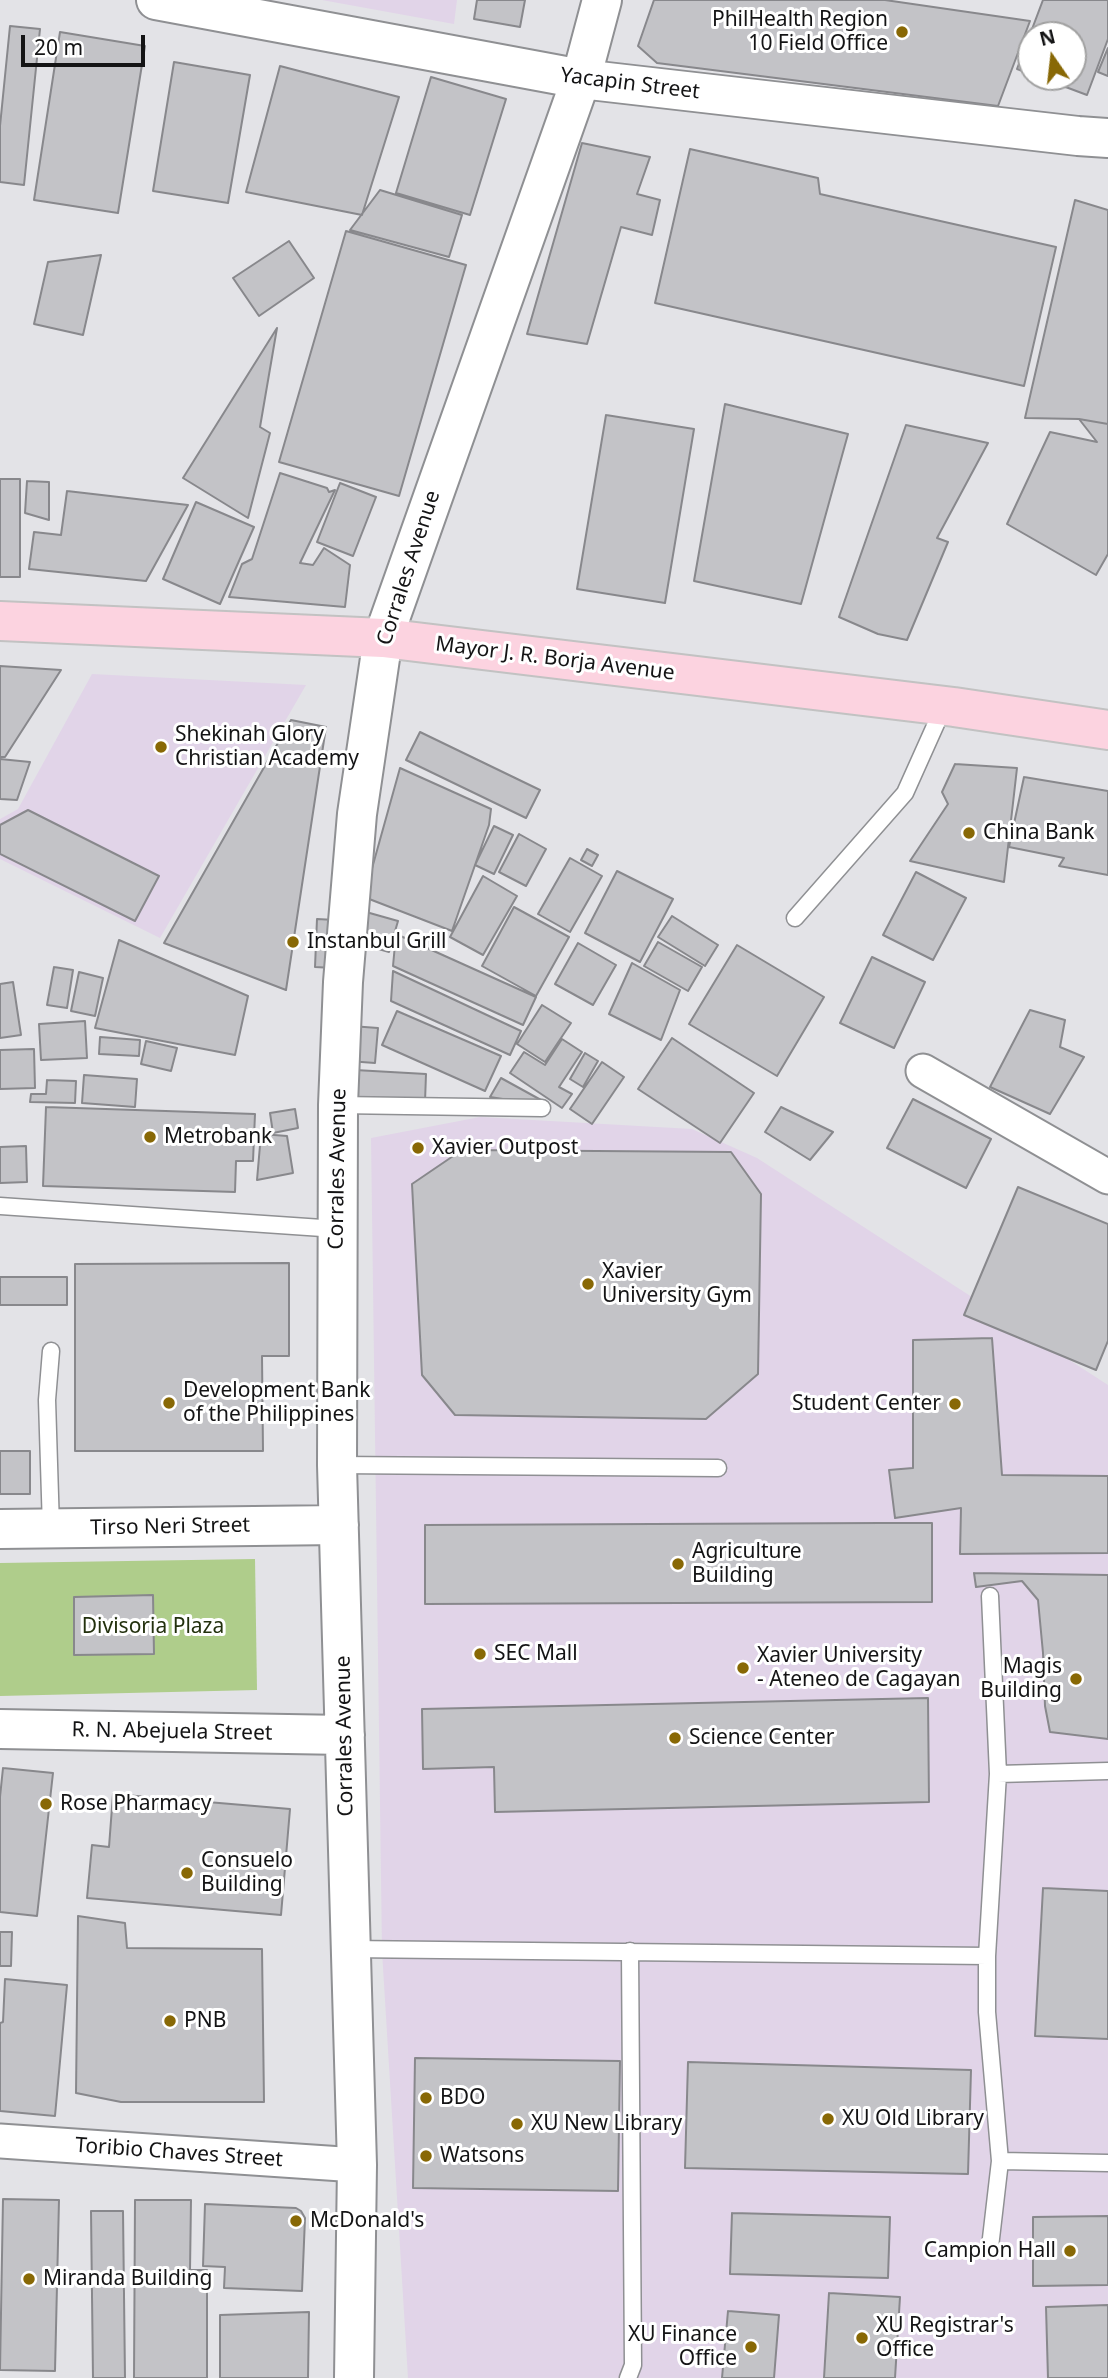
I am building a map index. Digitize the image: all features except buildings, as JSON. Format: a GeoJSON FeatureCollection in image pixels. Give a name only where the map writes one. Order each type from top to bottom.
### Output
{"type":"FeatureCollection","features":[{"type":"Feature","properties":{"kind":"main road","name":"Mayor J. R. Borja Avenue"},"geometry":{"type":"LineString","coordinates":[[0,621],[383,638],[944,706],[1108,730]]}},
{"type":"Feature","properties":{"kind":"street","name":"Yacapin Street"},"geometry":{"type":"LineString","coordinates":[[156,0],[581,79],[1108,138]]}},
{"type":"Feature","properties":{"kind":"street","name":"Corrales Avenue"},"geometry":{"type":"LineString","coordinates":[[355,2378],[357,2165],[337,1465],[337,1229],[343,982],[357,814],[383,638],[581,79],[602,0]]}},
{"type":"Feature","properties":{"kind":"street"},"geometry":{"type":"LineString","coordinates":[[923,1070],[1108,1177]]}},
{"type":"Feature","properties":{"kind":"street","name":"Tirso Neri Street"},"geometry":{"type":"LineString","coordinates":[[0,1529],[339,1525]]}},
{"type":"Feature","properties":{"kind":"street","name":"R. N. Abejuela Street"},"geometry":{"type":"LineString","coordinates":[[0,1729],[345,1735]]}},
{"type":"Feature","properties":{"kind":"street","name":"Toribio Chaves Street"},"geometry":{"type":"LineString","coordinates":[[0,2141],[357,2165]]}},
{"type":"Feature","properties":{"kind":"lane"},"geometry":{"type":"LineString","coordinates":[[795,918],[905,793],[944,706]]}},
{"type":"Feature","properties":{"kind":"lane"},"geometry":{"type":"LineString","coordinates":[[338,1105],[542,1108]]}},
{"type":"Feature","properties":{"kind":"lane"},"geometry":{"type":"LineString","coordinates":[[0,1206],[337,1229]]}},
{"type":"Feature","properties":{"kind":"lane"},"geometry":{"type":"LineString","coordinates":[[51,1351],[47,1400],[51,1528]]}},
{"type":"Feature","properties":{"kind":"lane"},"geometry":{"type":"LineString","coordinates":[[337,1465],[718,1468]]}},
{"type":"Feature","properties":{"kind":"lane"},"geometry":{"type":"LineString","coordinates":[[990,1596],[998,1774],[987,1956],[987,2012],[1000,2161],[990,2246]]}},
{"type":"Feature","properties":{"kind":"lane"},"geometry":{"type":"LineString","coordinates":[[998,1774],[1108,1771]]}},
{"type":"Feature","properties":{"kind":"lane"},"geometry":{"type":"LineString","coordinates":[[349,1949],[987,1956]]}},
{"type":"Feature","properties":{"kind":"lane"},"geometry":{"type":"LineString","coordinates":[[628,2378],[633,2365],[630,1951]]}},
{"type":"Feature","properties":{"kind":"lane"},"geometry":{"type":"LineString","coordinates":[[1000,2161],[1108,2163]]}},
{"type":"Feature","properties":{"kind":"shaded area"},"geometry":{"type":"Polygon","coordinates":[[[322,0],[457,0],[454,24],[322,0]]]}},
{"type":"Feature","properties":{"kind":"shaded area","name":"Shekinah Glory Christian Academy"},"geometry":{"type":"Polygon","coordinates":[[[92,674],[306,685],[160,938],[0,859],[0,819],[18,809],[92,674]]]}},
{"type":"Feature","properties":{"kind":"shaded area","name":"Xavier University - Ateneo de Cagayan"},"geometry":{"type":"Polygon","coordinates":[[[480,1117],[692,1129],[757,1158],[1108,1385],[1108,2378],[408,2378],[382,1951],[371,1138],[480,1117]]]}},
{"type":"Feature","properties":{"kind":"green space","name":"Divisoria Plaza"},"geometry":{"type":"Polygon","coordinates":[[[255,1559],[257,1690],[0,1696],[0,1563],[255,1559]]]}},
{"type":"Feature","properties":{"kind":"place","name":"PhilHealth Region 10 Field Office"},"geometry":{"type":"Point","coordinates":[902,32]}},
{"type":"Feature","properties":{"kind":"place","name":"Shekinah Glory Christian Academy"},"geometry":{"type":"Point","coordinates":[161,747]}},
{"type":"Feature","properties":{"kind":"place","name":"China Bank"},"geometry":{"type":"Point","coordinates":[969,833]}},
{"type":"Feature","properties":{"kind":"place","name":"Instanbul Grill"},"geometry":{"type":"Point","coordinates":[293,942]}},
{"type":"Feature","properties":{"kind":"place","name":"Metrobank"},"geometry":{"type":"Point","coordinates":[150,1137]}},
{"type":"Feature","properties":{"kind":"place","name":"Xavier Outpost"},"geometry":{"type":"Point","coordinates":[418,1148]}},
{"type":"Feature","properties":{"kind":"place","name":"Xavier University Gym"},"geometry":{"type":"Point","coordinates":[588,1284]}},
{"type":"Feature","properties":{"kind":"place","name":"Development Bank of the Philippines"},"geometry":{"type":"Point","coordinates":[169,1403]}},
{"type":"Feature","properties":{"kind":"place","name":"Student Center"},"geometry":{"type":"Point","coordinates":[955,1404]}},
{"type":"Feature","properties":{"kind":"place","name":"Agriculture Building"},"geometry":{"type":"Point","coordinates":[678,1564]}},
{"type":"Feature","properties":{"kind":"place","name":"SEC Mall"},"geometry":{"type":"Point","coordinates":[480,1654]}},
{"type":"Feature","properties":{"kind":"place","name":"Xavier University - Ateneo de Cagayan"},"geometry":{"type":"Point","coordinates":[743,1668]}},
{"type":"Feature","properties":{"kind":"place","name":"Magis Building"},"geometry":{"type":"Point","coordinates":[1076,1679]}},
{"type":"Feature","properties":{"kind":"place","name":"Science Center"},"geometry":{"type":"Point","coordinates":[675,1738]}},
{"type":"Feature","properties":{"kind":"place","name":"Rose Pharmacy"},"geometry":{"type":"Point","coordinates":[46,1804]}},
{"type":"Feature","properties":{"kind":"place","name":"Consuelo Building"},"geometry":{"type":"Point","coordinates":[187,1873]}},
{"type":"Feature","properties":{"kind":"place","name":"PNB"},"geometry":{"type":"Point","coordinates":[170,2021]}},
{"type":"Feature","properties":{"kind":"place","name":"BDO"},"geometry":{"type":"Point","coordinates":[426,2098]}},
{"type":"Feature","properties":{"kind":"place","name":"XU Old Library"},"geometry":{"type":"Point","coordinates":[828,2119]}},
{"type":"Feature","properties":{"kind":"place","name":"XU New Library"},"geometry":{"type":"Point","coordinates":[517,2124]}},
{"type":"Feature","properties":{"kind":"place","name":"Watsons"},"geometry":{"type":"Point","coordinates":[426,2156]}},
{"type":"Feature","properties":{"kind":"place","name":"McDonald's"},"geometry":{"type":"Point","coordinates":[296,2221]}},
{"type":"Feature","properties":{"kind":"place","name":"Campion Hall"},"geometry":{"type":"Point","coordinates":[1070,2251]}},
{"type":"Feature","properties":{"kind":"place","name":"Miranda Building"},"geometry":{"type":"Point","coordinates":[29,2279]}},
{"type":"Feature","properties":{"kind":"place","name":"XU Registrar's Office"},"geometry":{"type":"Point","coordinates":[862,2338]}},
{"type":"Feature","properties":{"kind":"place","name":"XU Finance Office"},"geometry":{"type":"Point","coordinates":[751,2347]}}]}
